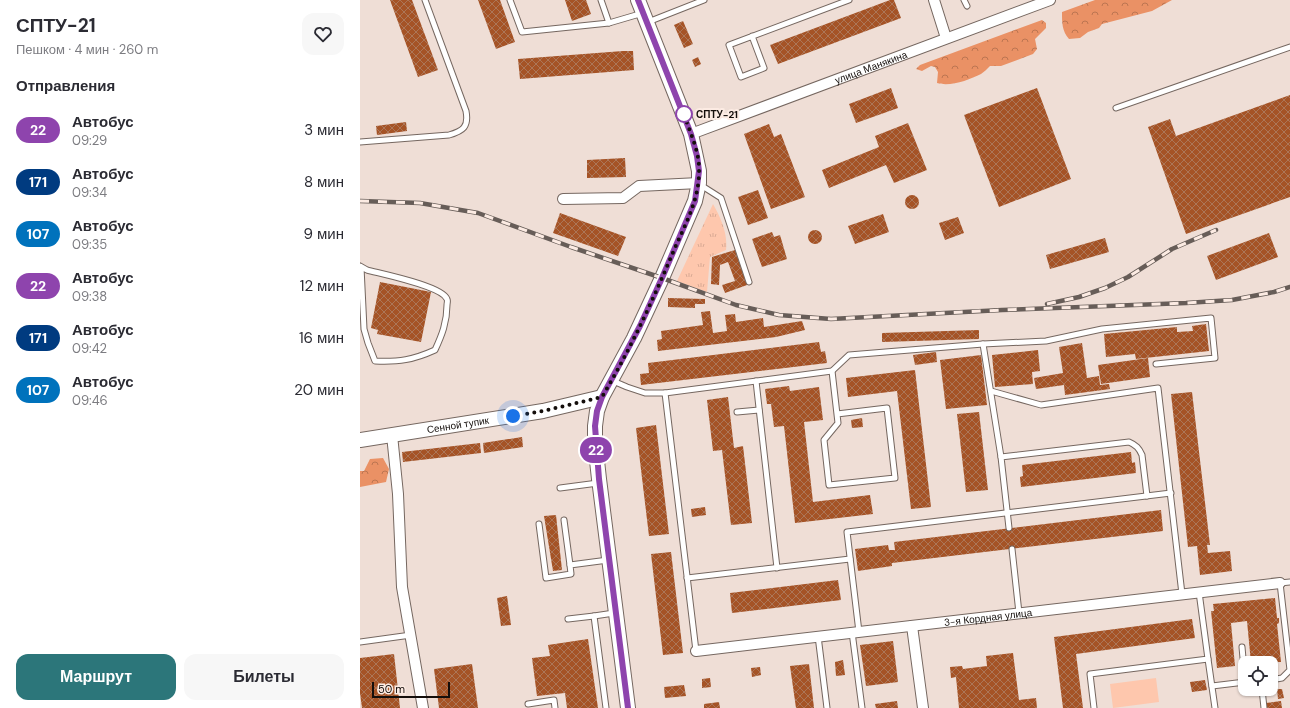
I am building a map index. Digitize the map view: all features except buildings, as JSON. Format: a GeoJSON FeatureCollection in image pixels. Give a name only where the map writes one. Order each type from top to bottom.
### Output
{"type":"FeatureCollection","features":[{"type":"Feature","properties":{"kind":"main road"},"geometry":{"type":"LineString","coordinates":[[628,708],[599,483],[595,426],[597,411],[602,397],[634,338],[695,201],[699,171],[697,156],[691,134],[638,0]]}},
{"type":"Feature","properties":{"kind":"main road","name":"Сенной тупик"},"geometry":{"type":"LineString","coordinates":[[360,440],[543,411],[602,397]]}},
{"type":"Feature","properties":{"kind":"street"},"geometry":{"type":"LineString","coordinates":[[934,0],[946,38]]}},
{"type":"Feature","properties":{"kind":"street","name":"улица Манякина"},"geometry":{"type":"LineString","coordinates":[[691,134],[946,38],[1036,2],[1050,0]]}},
{"type":"Feature","properties":{"kind":"street"},"geometry":{"type":"LineString","coordinates":[[563,199],[623,198],[639,186],[698,184]]}},
{"type":"Feature","properties":{"kind":"street"},"geometry":{"type":"LineString","coordinates":[[392,435],[398,494],[402,586],[422,708]]}},
{"type":"Feature","properties":{"kind":"street","name":"3-я Кордная улица"},"geometry":{"type":"LineString","coordinates":[[696,651],[1285,582]]}},
{"type":"Feature","properties":{"kind":"street"},"geometry":{"type":"LineString","coordinates":[[912,626],[923,708]]}},
{"type":"Feature","properties":{"kind":"lane"},"geometry":{"type":"LineString","coordinates":[[360,142],[449,135],[459,132],[466,126],[466,111],[425,0]]}},
{"type":"Feature","properties":{"kind":"lane"},"geometry":{"type":"LineString","coordinates":[[510,0],[522,32],[645,18],[704,0]]}},
{"type":"Feature","properties":{"kind":"lane"},"geometry":{"type":"LineString","coordinates":[[601,0],[610,23]]}},
{"type":"Feature","properties":{"kind":"lane"},"geometry":{"type":"LineString","coordinates":[[752,36],[764,68],[741,77],[729,45],[752,36],[849,0]]}},
{"type":"Feature","properties":{"kind":"lane"},"geometry":{"type":"LineString","coordinates":[[964,0],[966,6]]}},
{"type":"Feature","properties":{"kind":"lane"},"geometry":{"type":"LineString","coordinates":[[1116,108],[1290,47]]}},
{"type":"Feature","properties":{"kind":"lane"},"geometry":{"type":"LineString","coordinates":[[698,184],[720,198],[749,282]]}},
{"type":"Feature","properties":{"kind":"lane"},"geometry":{"type":"LineString","coordinates":[[360,266],[367,270],[422,284],[440,291],[447,299],[447,314],[443,333],[435,350],[419,357],[394,362],[376,361],[364,329],[360,266]]}},
{"type":"Feature","properties":{"kind":"lane"},"geometry":{"type":"LineString","coordinates":[[612,380],[645,393],[665,393],[832,371],[849,355],[984,344],[1046,341],[1102,329],[1211,318],[1215,358],[1156,364]]}},
{"type":"Feature","properties":{"kind":"lane"},"geometry":{"type":"LineString","coordinates":[[984,344],[1001,457],[1009,528]]}},
{"type":"Feature","properties":{"kind":"lane"},"geometry":{"type":"LineString","coordinates":[[832,371],[837,414],[838,422],[824,440],[829,485],[895,478],[887,408],[837,414]]}},
{"type":"Feature","properties":{"kind":"lane"},"geometry":{"type":"LineString","coordinates":[[756,381],[777,568]]}},
{"type":"Feature","properties":{"kind":"lane"},"geometry":{"type":"LineString","coordinates":[[991,391],[1041,405],[1158,388],[1182,594]]}},
{"type":"Feature","properties":{"kind":"lane"},"geometry":{"type":"LineString","coordinates":[[665,393],[696,651]]}},
{"type":"Feature","properties":{"kind":"lane"},"geometry":{"type":"LineString","coordinates":[[737,412],[759,410]]}},
{"type":"Feature","properties":{"kind":"lane"},"geometry":{"type":"LineString","coordinates":[[1001,457],[1129,442],[1136,445],[1140,449],[1147,496]]}},
{"type":"Feature","properties":{"kind":"lane"},"geometry":{"type":"LineString","coordinates":[[560,488],[599,483]]}},
{"type":"Feature","properties":{"kind":"lane"},"geometry":{"type":"LineString","coordinates":[[862,708],[847,532],[1171,493]]}},
{"type":"Feature","properties":{"kind":"lane"},"geometry":{"type":"LineString","coordinates":[[539,524],[546,578],[571,574],[564,520]]}},
{"type":"Feature","properties":{"kind":"lane"},"geometry":{"type":"LineString","coordinates":[[1012,549],[1019,613]]}},
{"type":"Feature","properties":{"kind":"lane"},"geometry":{"type":"LineString","coordinates":[[687,578],[850,559]]}},
{"type":"Feature","properties":{"kind":"lane"},"geometry":{"type":"LineString","coordinates":[[570,565],[609,560]]}},
{"type":"Feature","properties":{"kind":"lane"},"geometry":{"type":"LineString","coordinates":[[1278,679],[1282,678],[1290,670],[1285,582]]}},
{"type":"Feature","properties":{"kind":"lane"},"geometry":{"type":"LineString","coordinates":[[1199,592],[1215,708]]}},
{"type":"Feature","properties":{"kind":"lane"},"geometry":{"type":"LineString","coordinates":[[568,619],[615,613]]}},
{"type":"Feature","properties":{"kind":"lane"},"geometry":{"type":"LineString","coordinates":[[594,616],[606,708]]}},
{"type":"Feature","properties":{"kind":"lane"},"geometry":{"type":"LineString","coordinates":[[360,642],[411,635]]}},
{"type":"Feature","properties":{"kind":"lane"},"geometry":{"type":"LineString","coordinates":[[818,636],[827,708]]}},
{"type":"Feature","properties":{"kind":"lane"},"geometry":{"type":"LineString","coordinates":[[1242,647],[1243,656]]}},
{"type":"Feature","properties":{"kind":"lane"},"geometry":{"type":"LineString","coordinates":[[1094,708],[1090,674],[1208,658]]}},
{"type":"Feature","properties":{"kind":"lane"},"geometry":{"type":"LineString","coordinates":[[1212,686],[1238,683]]}},
{"type":"Feature","properties":{"kind":"lane"},"geometry":{"type":"LineString","coordinates":[[1263,696],[1264,708]]}},
{"type":"Feature","properties":{"kind":"lane"},"geometry":{"type":"LineString","coordinates":[[528,704],[554,700],[555,708]]}},
{"type":"Feature","properties":{"kind":"green space"},"geometry":{"type":"Polygon","coordinates":[[[1095,0],[1172,0],[1152,11],[1102,24],[1099,28],[1088,32],[1080,38],[1069,39],[1063,27],[1062,12],[1095,0]]]}},
{"type":"Feature","properties":{"kind":"green space"},"geometry":{"type":"Polygon","coordinates":[[[1042,20],[1046,23],[1046,28],[1035,39],[1037,49],[1033,54],[1001,66],[990,66],[981,74],[959,82],[948,84],[937,83],[938,72],[935,67],[931,66],[922,71],[916,69],[920,65],[1042,20]]]}},
{"type":"Feature","properties":{"kind":"green space"},"geometry":{"type":"Polygon","coordinates":[[[713,204],[723,226],[726,238],[726,250],[710,257],[707,292],[677,281],[713,204]]]}},
{"type":"Feature","properties":{"kind":"green space"},"geometry":{"type":"Polygon","coordinates":[[[383,458],[389,469],[386,482],[360,487],[360,471],[364,471],[370,459],[383,458]]]}},
{"type":"Feature","properties":{"kind":"green space"},"geometry":{"type":"Polygon","coordinates":[[[1156,678],[1159,702],[1113,708],[1110,684],[1156,678]]]}},
{"type":"Feature","properties":{"kind":"railway"},"geometry":{"type":"LineString","coordinates":[[360,201],[420,203],[478,213],[736,305],[779,315],[831,319],[1002,310],[1186,303],[1232,300],[1274,292],[1290,287]]}},
{"type":"Feature","properties":{"kind":"railway"},"geometry":{"type":"LineString","coordinates":[[1047,304],[1079,297],[1105,288],[1128,277],[1172,249],[1216,230]]}},
{"type":"Feature","properties":{"kind":"bus line","name":"22"},"geometry":{"type":"LineString","coordinates":[[628,708],[599,479],[595,442],[595,426],[597,411],[602,397],[640,326],[695,201],[699,171],[697,156],[691,134],[638,0]]}},
{"type":"Feature","properties":{"kind":"place","name":"СПТУ-21"},"geometry":{"type":"Point","coordinates":[684,114]}},
{"type":"Feature","properties":{"kind":"route"},"geometry":{"type":"LineString","coordinates":[[513,416],[543,411],[602,397],[612,380],[634,338],[662,278],[695,201],[699,171],[694,143],[684,114]]}}]}
